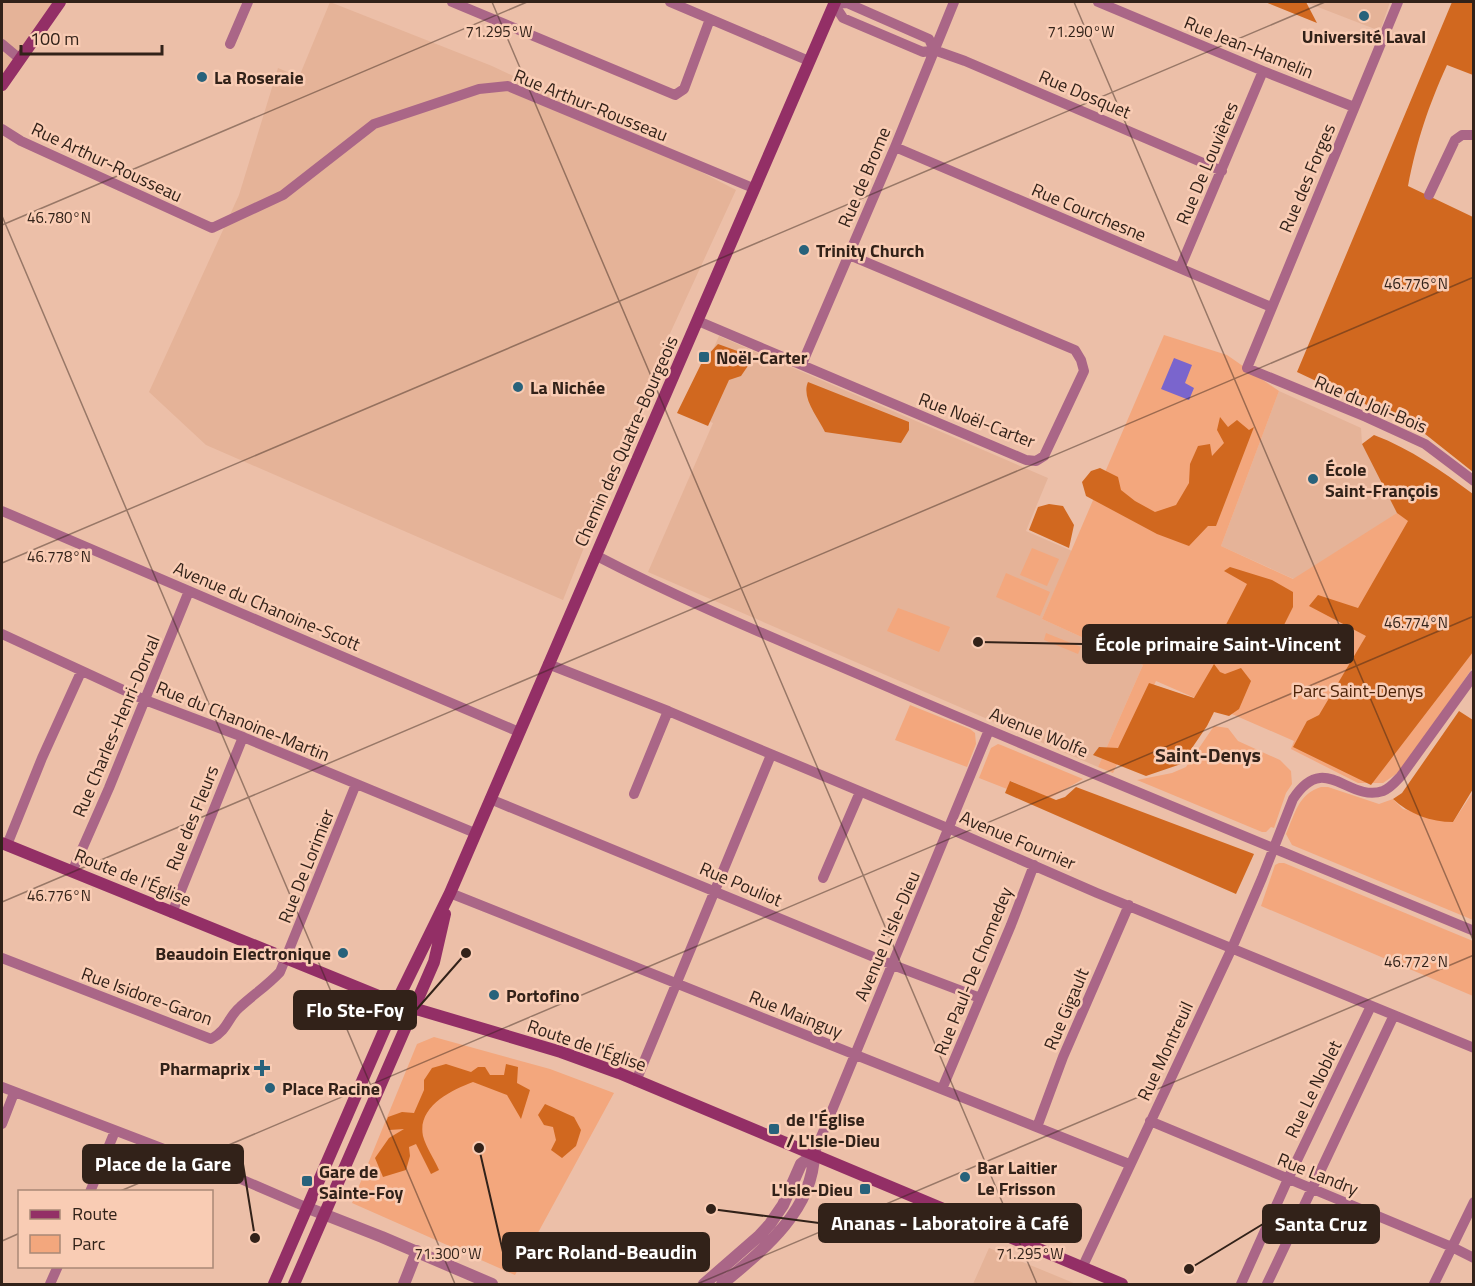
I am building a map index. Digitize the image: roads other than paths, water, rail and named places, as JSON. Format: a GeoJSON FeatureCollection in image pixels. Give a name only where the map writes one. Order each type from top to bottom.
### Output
{"type":"FeatureCollection","features":[{"type":"Feature","properties":{"kind":"main road"},"geometry":{"type":"LineString","coordinates":[[2,85],[60,2]]}},
{"type":"Feature","properties":{"kind":"main road","name":"Chemin des Quatre-Bourgeois"},"geometry":{"type":"LineString","coordinates":[[274,1284],[396,1003],[450,894],[698,321],[753,188],[835,3]]}},
{"type":"Feature","properties":{"kind":"main road","name":"Route de l'Église"},"geometry":{"type":"LineString","coordinates":[[4,844],[396,1003],[561,1052],[636,1081],[1122,1284]]}},
{"type":"Feature","properties":{"kind":"main road","name":"Chemin des Quatre-Bourgeois"},"geometry":{"type":"LineString","coordinates":[[294,1284],[434,962],[450,894]]}},
{"type":"Feature","properties":{"kind":"street"},"geometry":{"type":"LineString","coordinates":[[230,44],[248,2]]}},
{"type":"Feature","properties":{"kind":"street"},"geometry":{"type":"LineString","coordinates":[[452,2],[675,95],[684,89],[710,19]]}},
{"type":"Feature","properties":{"kind":"street"},"geometry":{"type":"LineString","coordinates":[[669,2],[809,61]]}},
{"type":"Feature","properties":{"kind":"street","name":"Rue de Brome"},"geometry":{"type":"LineString","coordinates":[[802,364],[954,2]]}},
{"type":"Feature","properties":{"kind":"street","name":"Rue Jean-Hamelin"},"geometry":{"type":"LineString","coordinates":[[1098,2],[1354,107]]}},
{"type":"Feature","properties":{"kind":"street","name":"Rue des Forges"},"geometry":{"type":"LineString","coordinates":[[1247,368],[1398,2]]}},
{"type":"Feature","properties":{"kind":"street","name":"Rue Dosquet"},"geometry":{"type":"LineString","coordinates":[[835,3],[843,18],[923,52],[934,50],[965,61],[1222,171]]}},
{"type":"Feature","properties":{"kind":"street"},"geometry":{"type":"LineString","coordinates":[[2,44],[20,58]]}},
{"type":"Feature","properties":{"kind":"street","name":"Rue De Louvières"},"geometry":{"type":"LineString","coordinates":[[1180,268],[1263,71]]}},
{"type":"Feature","properties":{"kind":"street","name":"Rue Arthur-Rousseau"},"geometry":{"type":"LineString","coordinates":[[2,129],[21,141],[212,228],[283,195],[374,124],[479,90],[508,86],[753,188]]}},
{"type":"Feature","properties":{"kind":"street"},"geometry":{"type":"LineString","coordinates":[[1429,195],[1455,140],[1462,135],[1473,135]]}},
{"type":"Feature","properties":{"kind":"street","name":"Rue Courchesne"},"geometry":{"type":"LineString","coordinates":[[895,147],[1271,307]]}},
{"type":"Feature","properties":{"kind":"street","name":"Rue Noël-Carter"},"geometry":{"type":"LineString","coordinates":[[698,321],[1026,460],[1036,461],[1044,456],[1083,371],[1081,360],[1075,350],[849,255]]}},
{"type":"Feature","properties":{"kind":"street","name":"Rue du Joli-Bois"},"geometry":{"type":"LineString","coordinates":[[1247,368],[1425,444],[1473,482]]}},
{"type":"Feature","properties":{"kind":"street","name":"Avenue du Chanoine-Scott"},"geometry":{"type":"LineString","coordinates":[[2,511],[519,732]]}},
{"type":"Feature","properties":{"kind":"street","name":"Avenue Wolfe"},"geometry":{"type":"LineString","coordinates":[[595,555],[756,630],[989,730],[1473,930]]}},
{"type":"Feature","properties":{"kind":"street","name":"Rue Charles-Henri-Dorval"},"geometry":{"type":"LineString","coordinates":[[72,872],[109,788],[189,591]]}},
{"type":"Feature","properties":{"kind":"street","name":"Rue du Chanoine-Martin"},"geometry":{"type":"LineString","coordinates":[[2,634],[145,700],[243,736],[475,833]]}},
{"type":"Feature","properties":{"kind":"street","name":"Avenue Fournier"},"geometry":{"type":"LineString","coordinates":[[548,664],[668,711],[950,828],[1473,1048]]}},
{"type":"Feature","properties":{"kind":"street"},"geometry":{"type":"LineString","coordinates":[[4,844],[81,672]]}},
{"type":"Feature","properties":{"kind":"street","name":"Rue Montreuil"},"geometry":{"type":"LineString","coordinates":[[1082,1268],[1232,948],[1293,799],[1300,788],[1309,780],[1324,778],[1370,792],[1382,791],[1392,786],[1473,675]]}},
{"type":"Feature","properties":{"kind":"street"},"geometry":{"type":"LineString","coordinates":[[634,794],[668,711]]}},
{"type":"Feature","properties":{"kind":"street","name":"Avenue L'Isle-Dieu"},"geometry":{"type":"LineString","coordinates":[[814,1154],[989,730]]}},
{"type":"Feature","properties":{"kind":"street","name":"Rue des Fleurs"},"geometry":{"type":"LineString","coordinates":[[172,913],[243,736]]}},
{"type":"Feature","properties":{"kind":"street"},"geometry":{"type":"LineString","coordinates":[[636,1081],[771,755]]}},
{"type":"Feature","properties":{"kind":"street","name":"Rue De Lorimier"},"geometry":{"type":"LineString","coordinates":[[285,959],[356,784]]}},
{"type":"Feature","properties":{"kind":"street"},"geometry":{"type":"LineString","coordinates":[[823,878],[860,792]]}},
{"type":"Feature","properties":{"kind":"street","name":"Rue Pouliot"},"geometry":{"type":"LineString","coordinates":[[490,799],[893,965],[980,998]]}},
{"type":"Feature","properties":{"kind":"street","name":"Rue Paul-De Chomedey"},"geometry":{"type":"LineString","coordinates":[[942,1089],[1034,864]]}},
{"type":"Feature","properties":{"kind":"street","name":"Rue Mainguy"},"geometry":{"type":"LineString","coordinates":[[450,894],[1129,1164]]}},
{"type":"Feature","properties":{"kind":"street","name":"Rue Gigault"},"geometry":{"type":"LineString","coordinates":[[1038,1127],[1063,1057],[1129,905]]}},
{"type":"Feature","properties":{"kind":"street","name":"Rue Isidore-Garon"},"geometry":{"type":"LineString","coordinates":[[2,958],[211,1039],[222,1033],[237,1008],[272,981],[280,972],[285,959]]}},
{"type":"Feature","properties":{"kind":"street","name":"Rue Le Noblet"},"geometry":{"type":"LineString","coordinates":[[1241,1284],[1288,1179],[1371,1006]]}},
{"type":"Feature","properties":{"kind":"street"},"geometry":{"type":"LineString","coordinates":[[1267,1284],[1394,1016]]}},
{"type":"Feature","properties":{"kind":"street"},"geometry":{"type":"LineString","coordinates":[[2,1088],[229,1174],[492,1284]]}},
{"type":"Feature","properties":{"kind":"street"},"geometry":{"type":"LineString","coordinates":[[2,1124],[14,1093]]}},
{"type":"Feature","properties":{"kind":"street","name":"Rue Landry"},"geometry":{"type":"LineString","coordinates":[[1150,1121],[1452,1246],[1473,1258]]}},
{"type":"Feature","properties":{"kind":"street"},"geometry":{"type":"LineString","coordinates":[[90,1190],[115,1131]]}},
{"type":"Feature","properties":{"kind":"street"},"geometry":{"type":"LineString","coordinates":[[704,1284],[770,1224],[783,1205],[801,1164],[814,1154]]}},
{"type":"Feature","properties":{"kind":"street"},"geometry":{"type":"LineString","coordinates":[[722,1284],[762,1252],[783,1228],[797,1207],[814,1170],[814,1154]]}},
{"type":"Feature","properties":{"kind":"street"},"geometry":{"type":"LineString","coordinates":[[1434,1284],[1473,1202]]}},
{"type":"Feature","properties":{"kind":"street"},"geometry":{"type":"LineString","coordinates":[[404,1284],[417,1251]]}},
{"type":"Feature","properties":{"kind":"street"},"geometry":{"type":"LineString","coordinates":[[50,1284],[57,1268]]}},
{"type":"Feature","properties":{"kind":"place","name":"Université Laval"},"geometry":{"type":"Point","coordinates":[1364,16]}},
{"type":"Feature","properties":{"kind":"place","name":"La Roseraie"},"geometry":{"type":"Point","coordinates":[202,77]}},
{"type":"Feature","properties":{"kind":"place","name":"Trinity Church"},"geometry":{"type":"Point","coordinates":[804,250]}},
{"type":"Feature","properties":{"kind":"place","name":"Noël-Carter"},"geometry":{"type":"Point","coordinates":[704,357]}},
{"type":"Feature","properties":{"kind":"place","name":"La Nichée"},"geometry":{"type":"Point","coordinates":[518,387]}},
{"type":"Feature","properties":{"kind":"place","name":"École Saint-François"},"geometry":{"type":"Point","coordinates":[1313,479]}},
{"type":"Feature","properties":{"kind":"place","name":"École primaire Saint-Vincent"},"geometry":{"type":"Point","coordinates":[978,642]}},
{"type":"Feature","properties":{"kind":"place","name":"Beaudoin Electronique"},"geometry":{"type":"Point","coordinates":[343,953]}},
{"type":"Feature","properties":{"kind":"place","name":"Flo Ste-Foy"},"geometry":{"type":"Point","coordinates":[466,953]}},
{"type":"Feature","properties":{"kind":"place","name":"Portofino"},"geometry":{"type":"Point","coordinates":[494,995]}},
{"type":"Feature","properties":{"kind":"place","name":"Pharmaprix"},"geometry":{"type":"Point","coordinates":[262,1068]}},
{"type":"Feature","properties":{"kind":"place","name":"Place Racine"},"geometry":{"type":"Point","coordinates":[270,1088]}},
{"type":"Feature","properties":{"kind":"place","name":"de l'Église / L'Isle-Dieu"},"geometry":{"type":"Point","coordinates":[774,1129]}},
{"type":"Feature","properties":{"kind":"place","name":"Parc Roland-Beaudin"},"geometry":{"type":"Point","coordinates":[479,1148]}},
{"type":"Feature","properties":{"kind":"place","name":"Bar Laitier Le Frisson"},"geometry":{"type":"Point","coordinates":[965,1177]}},
{"type":"Feature","properties":{"kind":"place","name":"Gare de Sainte-Foy"},"geometry":{"type":"Point","coordinates":[307,1181]}},
{"type":"Feature","properties":{"kind":"place","name":"L'Isle-Dieu"},"geometry":{"type":"Point","coordinates":[865,1189]}},
{"type":"Feature","properties":{"kind":"place","name":"Ananas - Laboratoire à Café"},"geometry":{"type":"Point","coordinates":[711,1209]}},
{"type":"Feature","properties":{"kind":"place","name":"Place de la Gare"},"geometry":{"type":"Point","coordinates":[255,1238]}},
{"type":"Feature","properties":{"kind":"place","name":"Santa Cruz"},"geometry":{"type":"Point","coordinates":[1189,1269]}},
{"type":"Feature","properties":{"kind":"district","name":"Saint-Denys"},"geometry":{"type":"Point","coordinates":[1208,754]}},
{"type":"Feature","properties":{"kind":"park label","name":"Parc Saint-Denys"},"geometry":{"type":"Point","coordinates":[1358,690]}}]}
